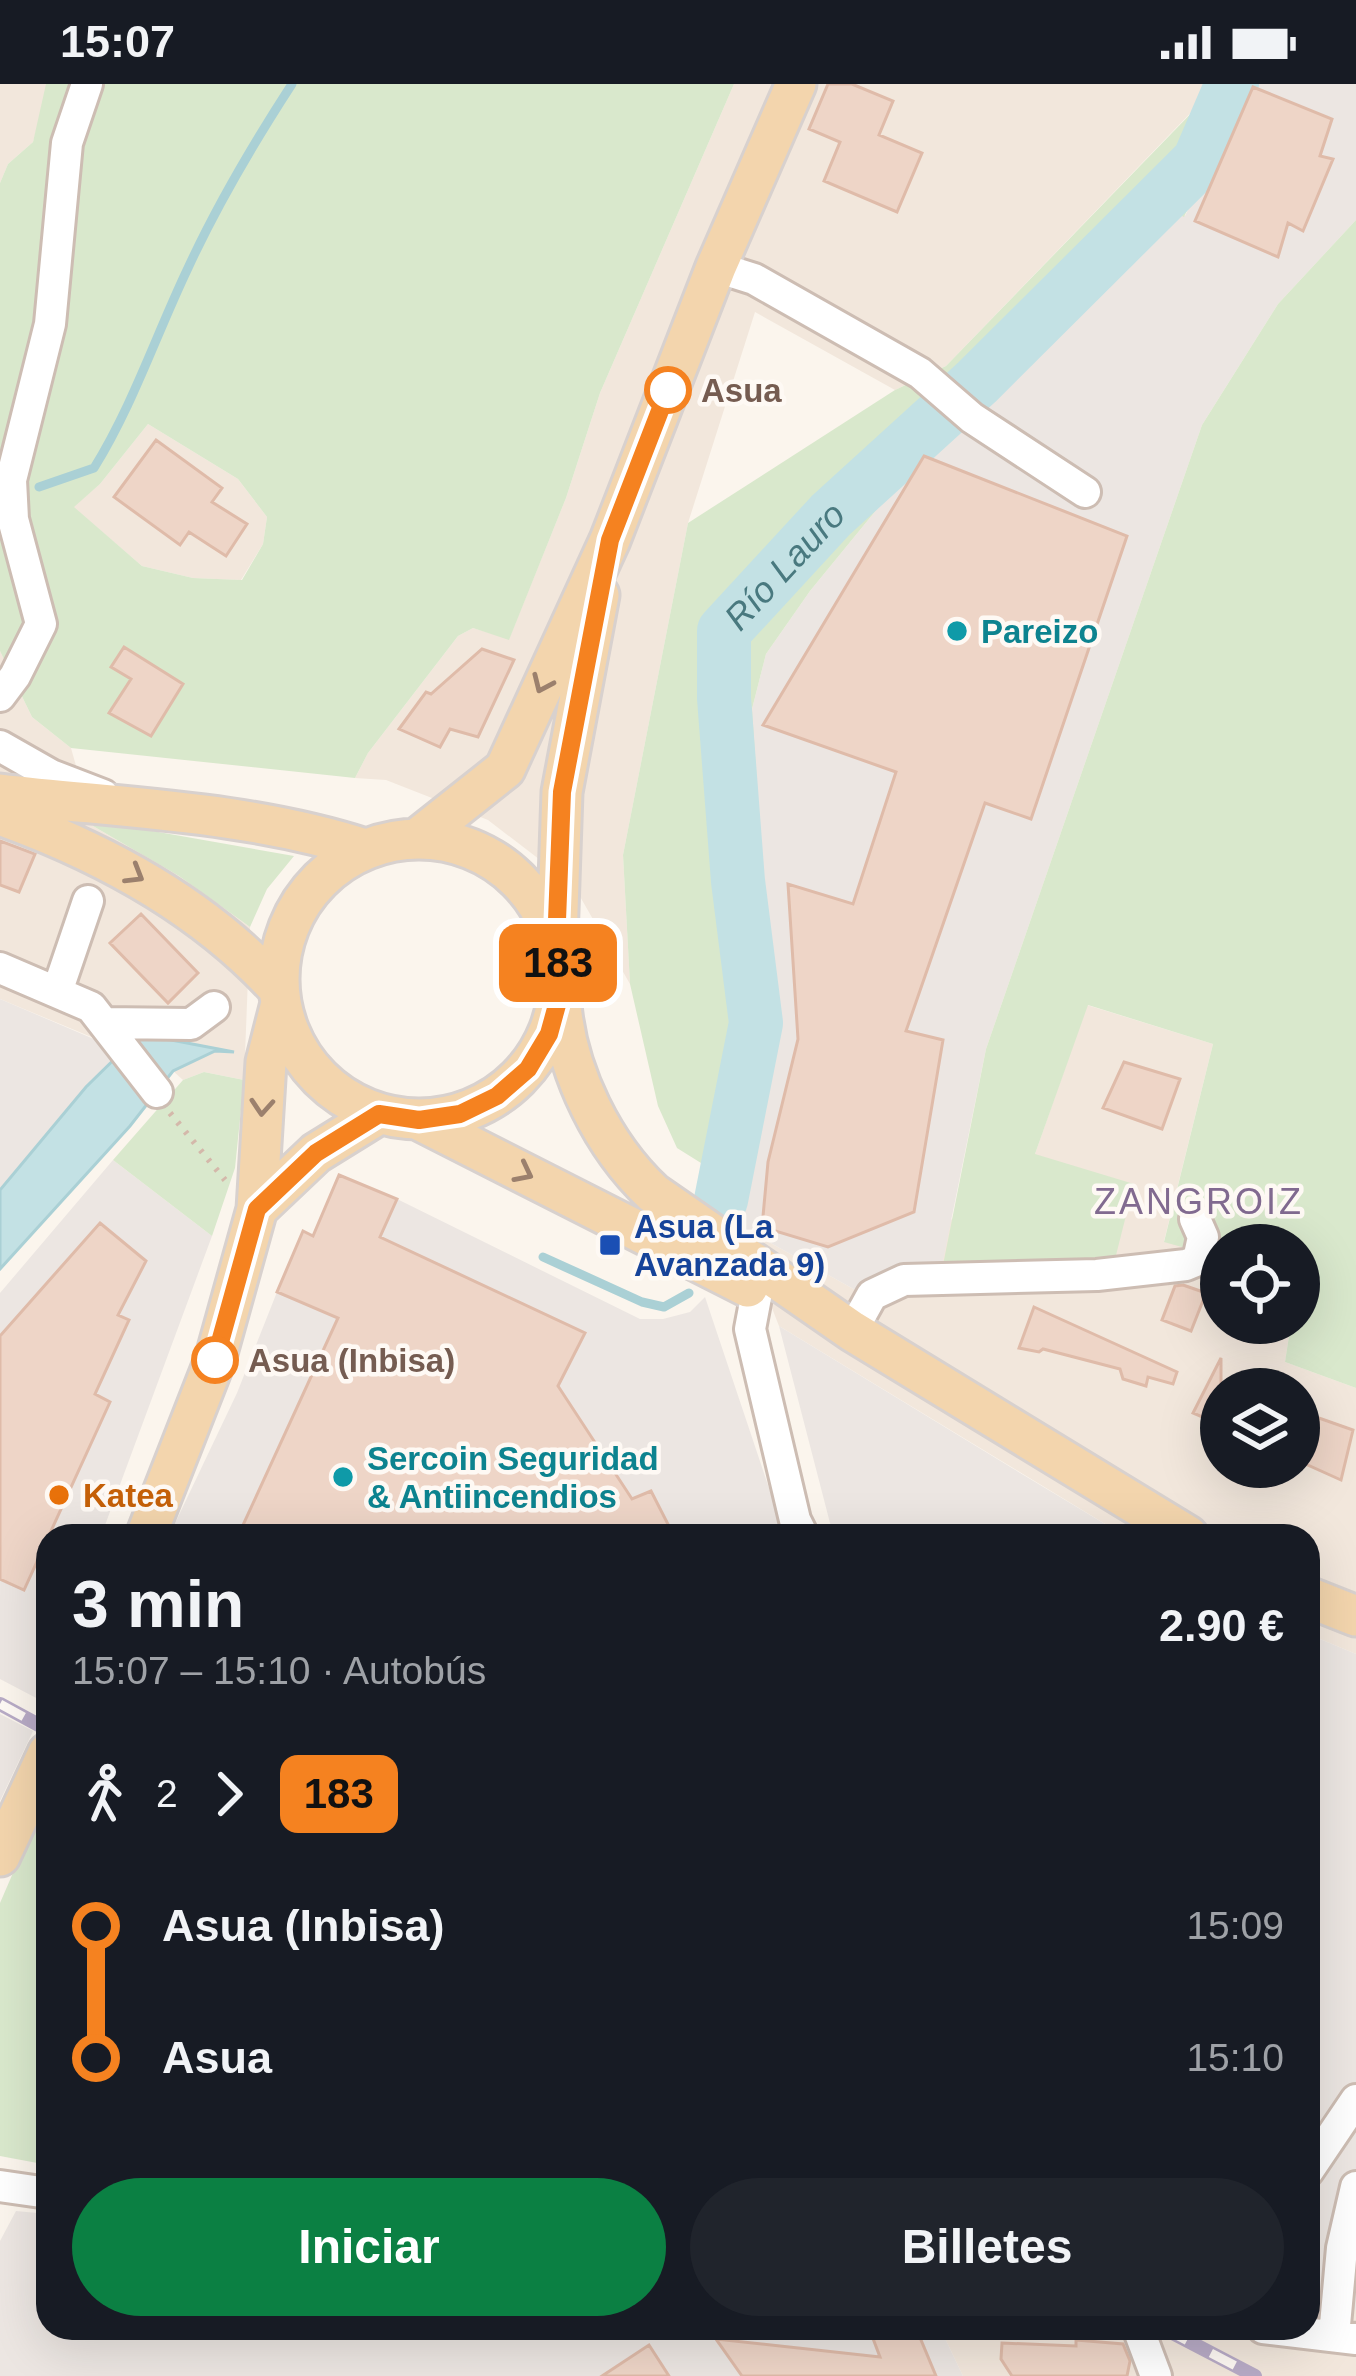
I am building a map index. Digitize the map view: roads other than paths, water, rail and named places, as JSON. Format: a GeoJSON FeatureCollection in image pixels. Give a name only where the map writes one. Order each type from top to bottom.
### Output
{"type":"FeatureCollection","features":[{"type":"Feature","properties":{"kind":"main road"},"geometry":{"type":"LineString","coordinates":[[418,838],[505,769],[610,540],[716,267],[796,84]]}},
{"type":"Feature","properties":{"kind":"main road"},"geometry":{"type":"LineString","coordinates":[[610,540],[562,792],[556,946],[564,1040],[605,1136],[627,1169],[652,1193],[852,1331],[1168,1524]]}},
{"type":"Feature","properties":{"kind":"main road"},"geometry":{"type":"LineString","coordinates":[[7,809],[131,806],[324,836],[365,849]]}},
{"type":"Feature","properties":{"kind":"main road"},"geometry":{"type":"LineString","coordinates":[[7,809],[164,893],[248,955],[279,997],[293,1043],[315,1074],[344,1098],[379,1114],[419,1120],[460,1114],[497,1096],[528,1069],[549,1034],[560,994]]}},
{"type":"Feature","properties":{"kind":"main road"},"geometry":{"type":"LineString","coordinates":[[151,1524],[215,1360],[257,1209],[266,1062],[279,997],[282,944],[299,904],[327,871],[365,849],[418,838],[456,843],[490,857],[520,880],[543,910],[556,946]]}},
{"type":"Feature","properties":{"kind":"main road"},"geometry":{"type":"LineString","coordinates":[[257,1209],[316,1153],[379,1114]]}},
{"type":"Feature","properties":{"kind":"main road"},"geometry":{"type":"LineString","coordinates":[[419,1120],[805,1317],[852,1331]]}},
{"type":"Feature","properties":{"kind":"main road"},"geometry":{"type":"LineString","coordinates":[[1320,1602],[1356,1616]]}},
{"type":"Feature","properties":{"kind":"main road"},"geometry":{"type":"LineString","coordinates":[[0,1856],[36,1779]]}},
{"type":"Feature","properties":{"kind":"street"},"geometry":{"type":"LineString","coordinates":[[0,696],[41,624],[13,519],[11,480],[50,324],[67,143],[87,84]]}},
{"type":"Feature","properties":{"kind":"street"},"geometry":{"type":"LineString","coordinates":[[716,267],[754,279],[920,373],[972,418],[1085,492]]}},
{"type":"Feature","properties":{"kind":"street"},"geometry":{"type":"LineString","coordinates":[[0,746],[51,775],[131,806]]}},
{"type":"Feature","properties":{"kind":"street"},"geometry":{"type":"LineString","coordinates":[[57,992],[88,901]]}},
{"type":"Feature","properties":{"kind":"street"},"geometry":{"type":"LineString","coordinates":[[0,968],[91,1007],[157,1092]]}},
{"type":"Feature","properties":{"kind":"street"},"geometry":{"type":"LineString","coordinates":[[104,1023],[191,1024],[214,1007]]}},
{"type":"Feature","properties":{"kind":"street"},"geometry":{"type":"LineString","coordinates":[[852,1331],[872,1295],[904,1280],[1097,1275],[1186,1265],[1198,1260],[1203,1237],[1195,1219]]}},
{"type":"Feature","properties":{"kind":"street"},"geometry":{"type":"LineString","coordinates":[[758,1292],[750,1329],[797,1524]]}},
{"type":"Feature","properties":{"kind":"street"},"geometry":{"type":"LineString","coordinates":[[1320,2153],[1356,2100]]}},
{"type":"Feature","properties":{"kind":"street"},"geometry":{"type":"LineString","coordinates":[[1345,2337],[1342,2248],[1356,2187]]}},
{"type":"Feature","properties":{"kind":"street"},"geometry":{"type":"LineString","coordinates":[[4,2188],[36,2192]]}},
{"type":"Feature","properties":{"kind":"street"},"geometry":{"type":"LineString","coordinates":[[1142,2340],[1156,2376]]}},
{"type":"Feature","properties":{"kind":"water"},"geometry":{"type":"Polygon","coordinates":[[[140,1034],[234,1052],[215,1051],[173,1071],[130,1126],[0,1269],[0,1190],[86,1087],[140,1034]]]}},
{"type":"Feature","properties":{"kind":"waterway"},"geometry":{"type":"LineString","coordinates":[[39,487],[94,468],[211,220],[292,84]]}},
{"type":"Feature","properties":{"kind":"waterway","name":"Río Lauro"},"geometry":{"type":"LineString","coordinates":[[721,1200],[756,1023],[738,881],[724,698],[724,631],[831,515],[977,382],[1199,161],[1232,84]]}},
{"type":"Feature","properties":{"kind":"waterway","name":"Río Lauro"},"geometry":{"type":"LineString","coordinates":[[543,1257],[642,1302],[664,1307],[689,1293]]}},
{"type":"Feature","properties":{"kind":"railway"},"geometry":{"type":"LineString","coordinates":[[0,1704],[36,1724]]}},
{"type":"Feature","properties":{"kind":"railway"},"geometry":{"type":"LineString","coordinates":[[1186,2340],[1255,2376]]}},
{"type":"Feature","properties":{"kind":"place","name":"Asua"},"geometry":{"type":"Point","coordinates":[668,390]}},
{"type":"Feature","properties":{"kind":"place","name":"Pareizo"},"geometry":{"type":"Point","coordinates":[957,631]}},
{"type":"Feature","properties":{"kind":"place","name":"Asua (La Avanzada 9)"},"geometry":{"type":"Point","coordinates":[610,1245]}},
{"type":"Feature","properties":{"kind":"place","name":"Asua (Inbisa)"},"geometry":{"type":"Point","coordinates":[215,1360]}},
{"type":"Feature","properties":{"kind":"place","name":"Sercoin Seguridad & Antiincendios"},"geometry":{"type":"Point","coordinates":[343,1477]}},
{"type":"Feature","properties":{"kind":"place","name":"Katea"},"geometry":{"type":"Point","coordinates":[59,1495]}},
{"type":"Feature","properties":{"kind":"district","name":"ZANGROIZ"},"geometry":{"type":"Point","coordinates":[1199,1201]}}]}
